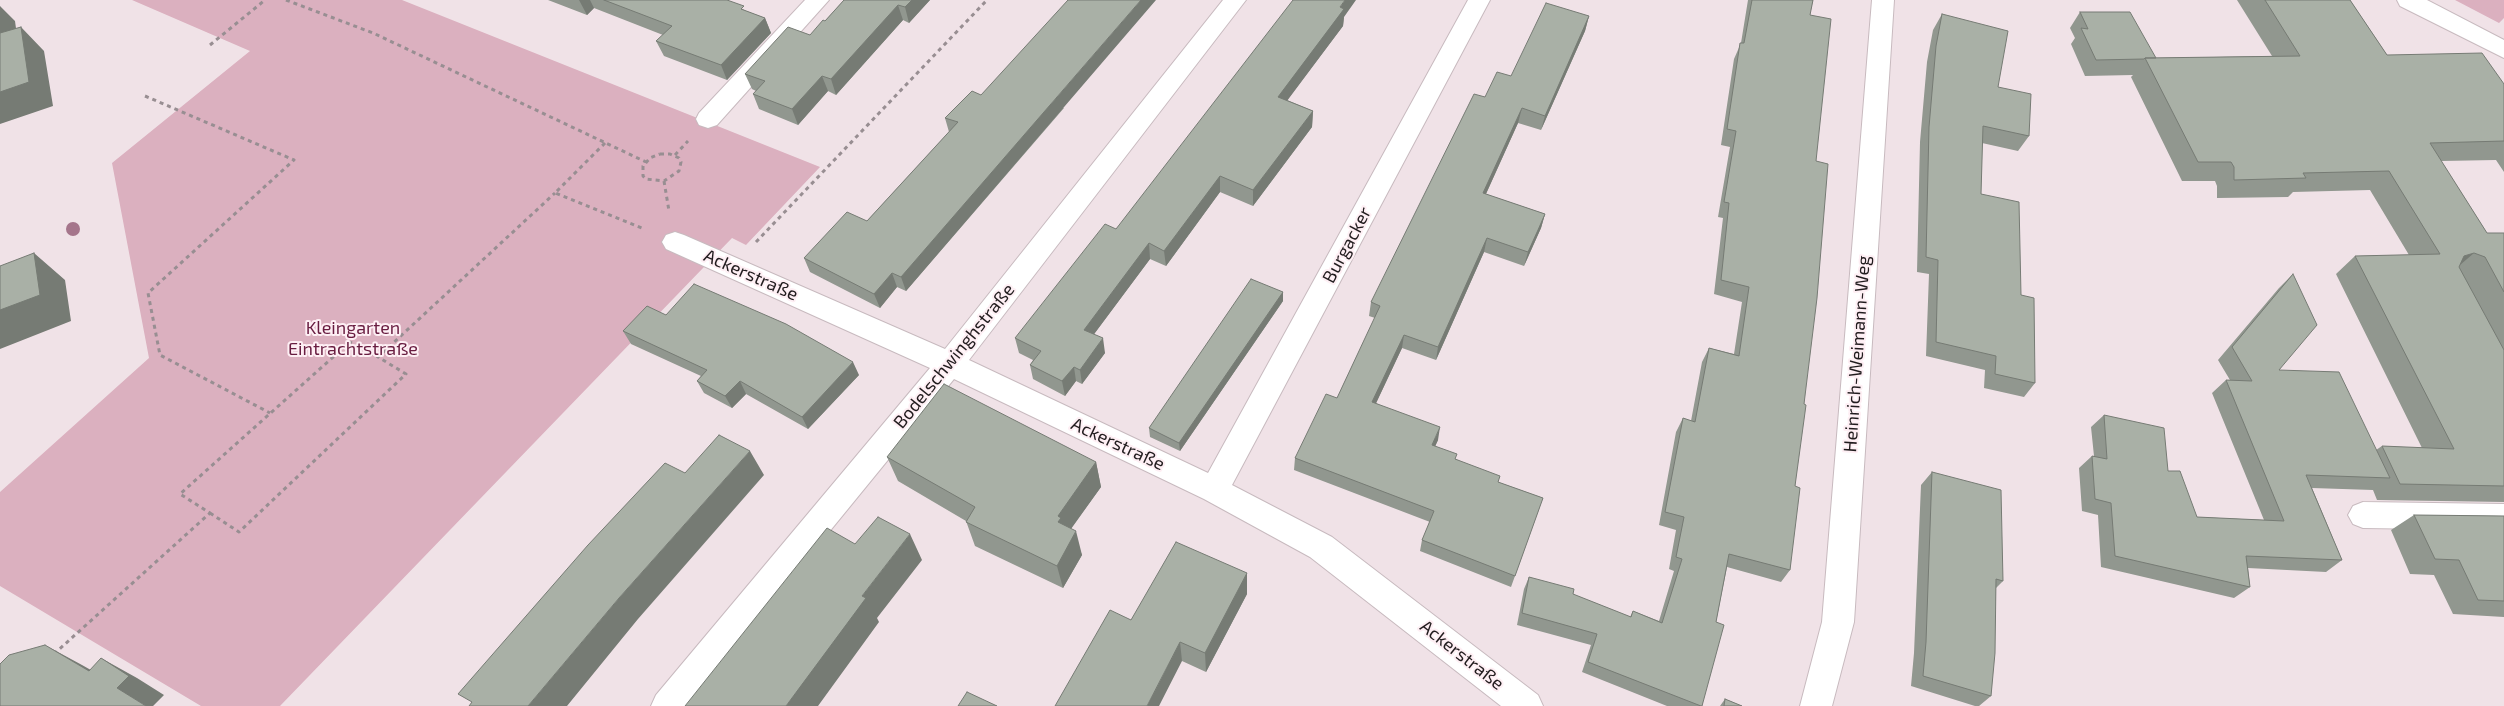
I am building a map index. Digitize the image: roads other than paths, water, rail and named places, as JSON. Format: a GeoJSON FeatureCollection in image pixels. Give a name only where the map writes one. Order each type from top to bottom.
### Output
{"type":"FeatureCollection","features":[{"type":"Feature","properties":{"kind":"street","name":"Bodelschwinghstraße"},"geometry":{"type":"LineString","coordinates":[[667,706],[950,364],[1234,0]]}},
{"type":"Feature","properties":{"kind":"street","name":"Burgacker"},"geometry":{"type":"LineString","coordinates":[[1214,490],[1479,0]]}},
{"type":"Feature","properties":{"kind":"street","name":"Heinrich-Weimann-Weg"},"geometry":{"type":"LineString","coordinates":[[1816,706],[1838,622],[1883,0]]}},
{"type":"Feature","properties":{"kind":"street"},"geometry":{"type":"LineString","coordinates":[[2408,0],[2504,50]]}},
{"type":"Feature","properties":{"kind":"street"},"geometry":{"type":"LineString","coordinates":[[708,119],[813,1]]}},
{"type":"Feature","properties":{"kind":"street","name":"Ackerstraße"},"geometry":{"type":"LineString","coordinates":[[675,242],[734,266],[950,364],[1214,490],[1321,547],[1527,706]]}},
{"type":"Feature","properties":{"kind":"street"},"geometry":{"type":"LineString","coordinates":[[2363,515],[2504,518]]}},
{"type":"Feature","properties":{"kind":"park label","name":"Kleingarten Eintrachtstraße"},"geometry":{"type":"Point","coordinates":[353,338]}}]}
